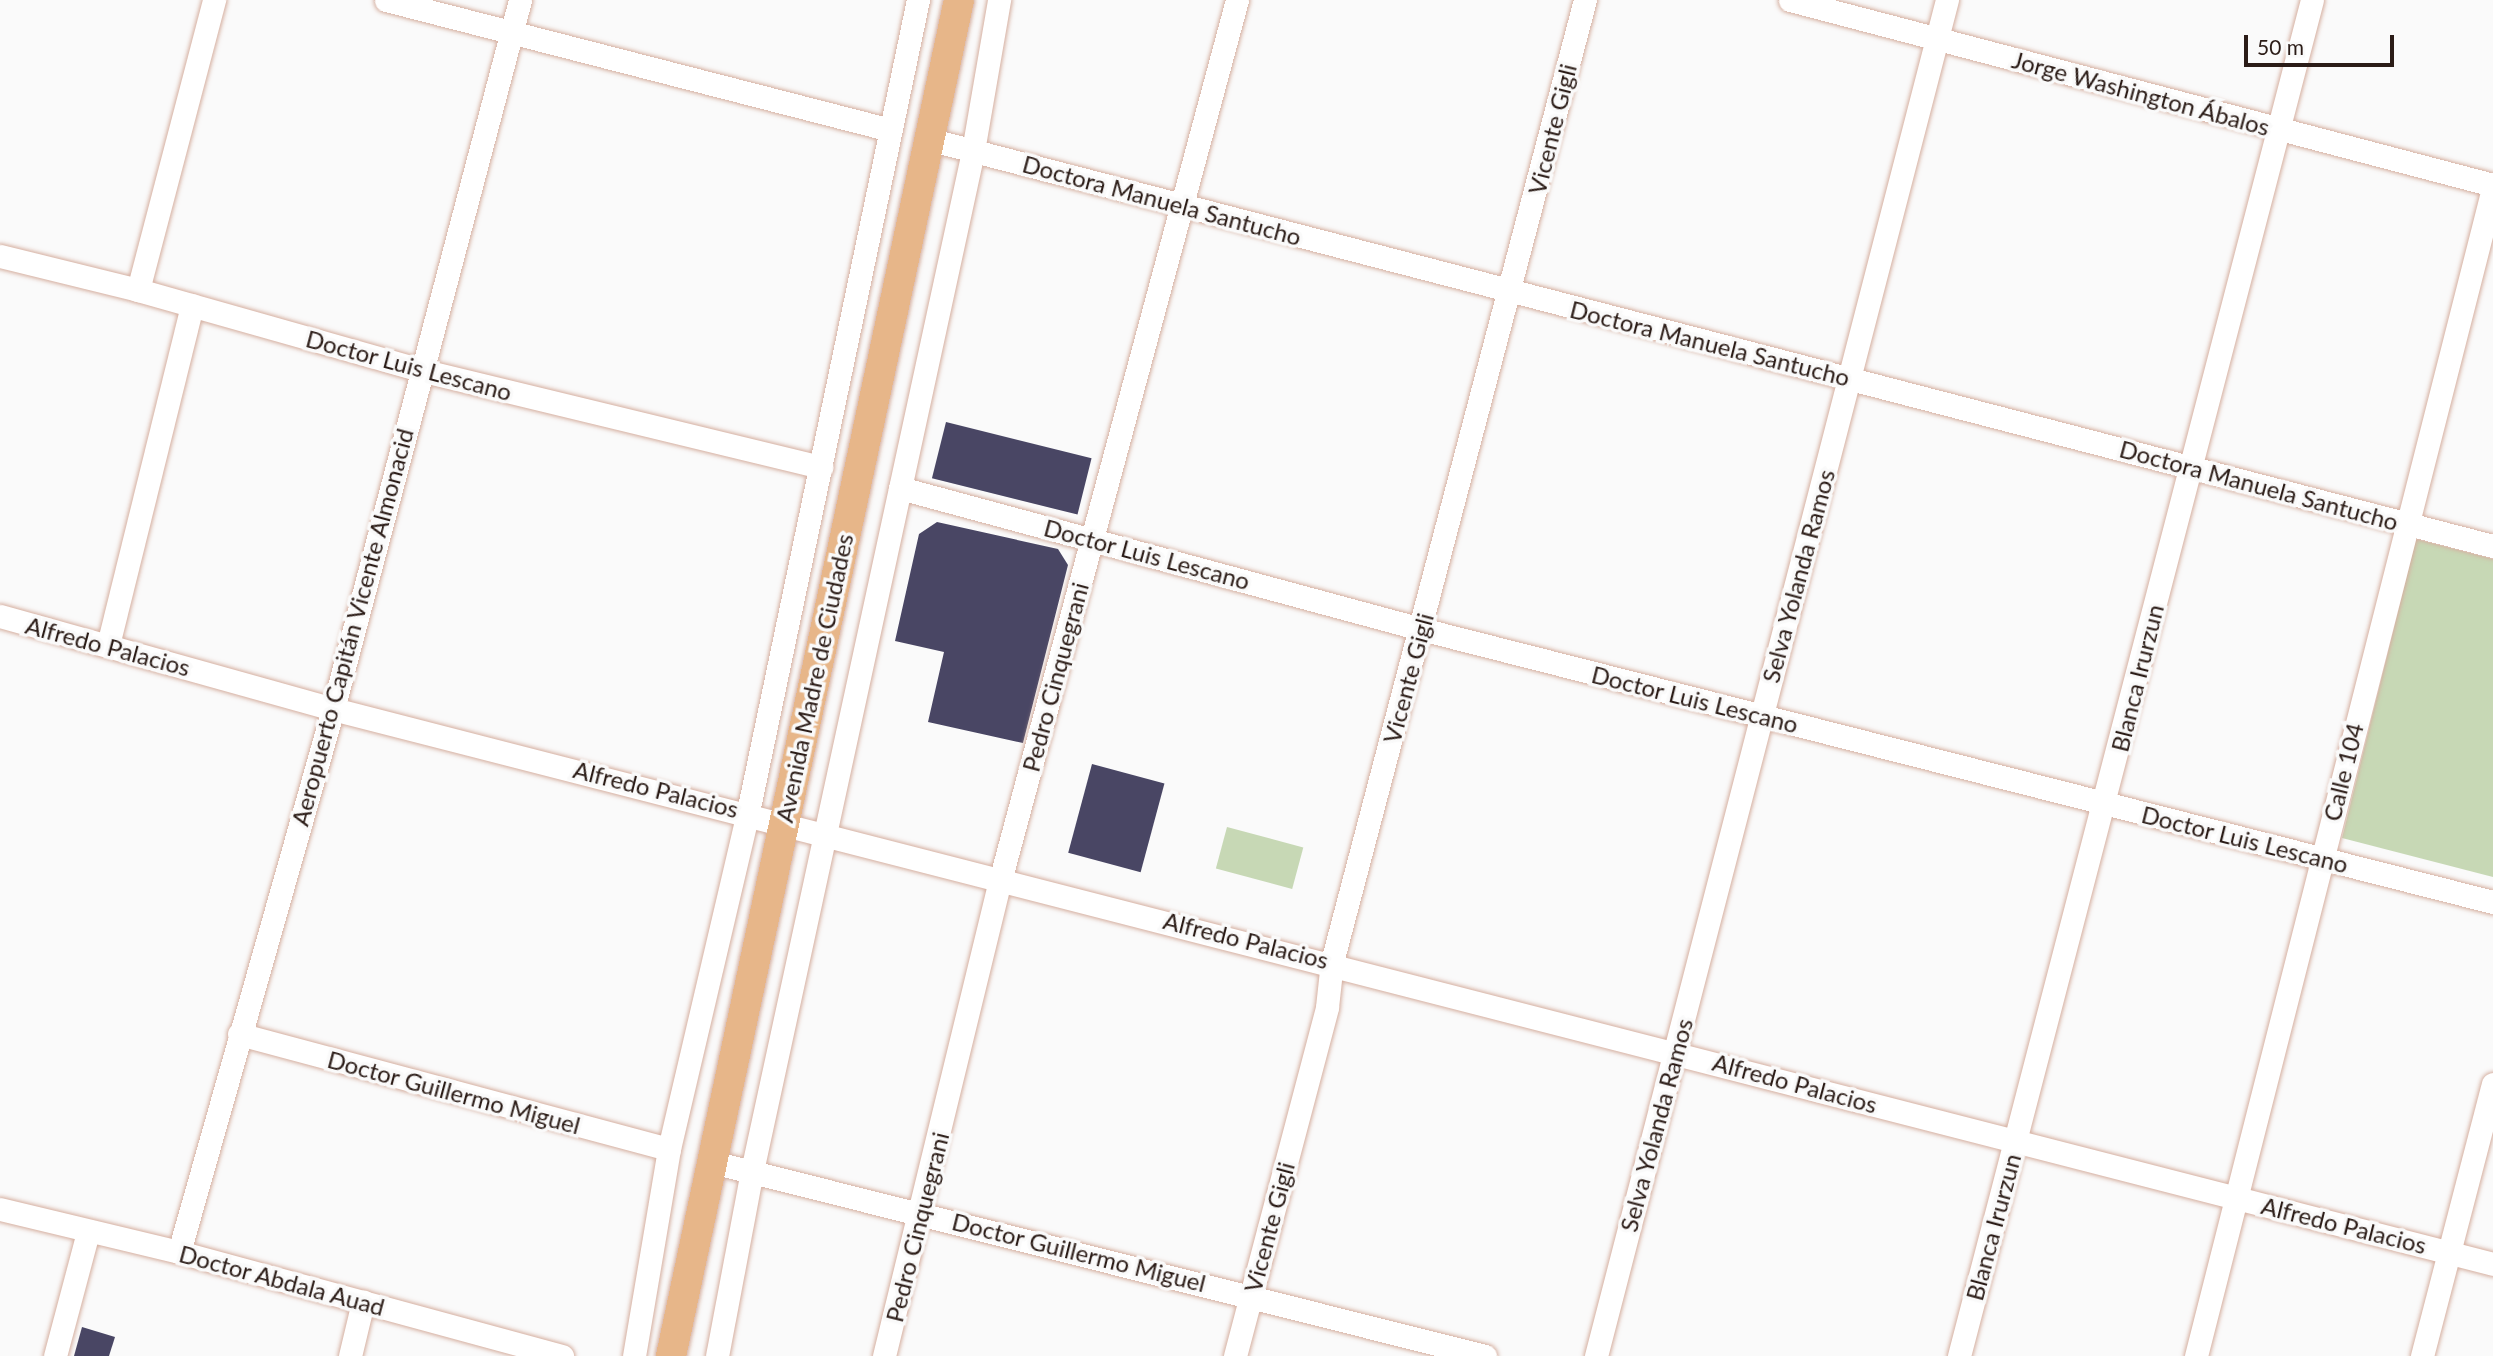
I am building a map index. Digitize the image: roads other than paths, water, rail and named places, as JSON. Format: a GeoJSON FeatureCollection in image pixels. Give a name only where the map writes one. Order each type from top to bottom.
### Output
{"type":"FeatureCollection","features":[{"type":"Feature","properties":{"kind":"main road","name":"Avenida Madre de Ciudades"},"geometry":{"type":"LineString","coordinates":[[671,1356],[959,0]]}},
{"type":"Feature","properties":{"kind":"street"},"geometry":{"type":"LineString","coordinates":[[138,290],[214,0]]}},
{"type":"Feature","properties":{"kind":"street"},"geometry":{"type":"LineString","coordinates":[[386,0],[512,29],[891,130]]}},
{"type":"Feature","properties":{"kind":"street","name":"Aeropuerto Capitán Vicente Almonacid"},"geometry":{"type":"LineString","coordinates":[[179,1252],[333,709],[420,370],[520,0]]}},
{"type":"Feature","properties":{"kind":"street"},"geometry":{"type":"LineString","coordinates":[[634,1356],[669,1149],[748,812],[918,0]]}},
{"type":"Feature","properties":{"kind":"street"},"geometry":{"type":"LineString","coordinates":[[717,1356],[752,1171],[824,832],[973,151],[999,0]]}},
{"type":"Feature","properties":{"kind":"street","name":"Pedro Cinquegrani"},"geometry":{"type":"LineString","coordinates":[[884,1356],[922,1213],[1001,877],[1185,206],[1237,0]]}},
{"type":"Feature","properties":{"kind":"street","name":"Vicente Gigli"},"geometry":{"type":"LineString","coordinates":[[1235,1356],[1327,1007],[1332,962],[1585,0]]}},
{"type":"Feature","properties":{"kind":"street","name":"Jorge Washington Ábalos"},"geometry":{"type":"LineString","coordinates":[[1790,0],[2493,187]]}},
{"type":"Feature","properties":{"kind":"street","name":"Selva Yolanda Ramos"},"geometry":{"type":"LineString","coordinates":[[1596,1356],[1947,0]]}},
{"type":"Feature","properties":{"kind":"street","name":"Blanca Irurzun"},"geometry":{"type":"LineString","coordinates":[[1959,1356],[2312,0]]}},
{"type":"Feature","properties":{"kind":"street","name":"Doctora Manuela Santucho"},"geometry":{"type":"LineString","coordinates":[[928,139],[2493,546]]}},
{"type":"Feature","properties":{"kind":"street","name":"Calle 104"},"geometry":{"type":"LineString","coordinates":[[2196,1356],[2405,522],[2493,187]]}},
{"type":"Feature","properties":{"kind":"street","name":"Doctor Luis Lescano"},"geometry":{"type":"LineString","coordinates":[[0,256],[138,290],[420,370],[821,467]]}},
{"type":"Feature","properties":{"kind":"street"},"geometry":{"type":"LineString","coordinates":[[107,645],[192,305]]}},
{"type":"Feature","properties":{"kind":"street","name":"Doctor Luis Lescano"},"geometry":{"type":"LineString","coordinates":[[900,488],[1421,629],[2493,902]]}},
{"type":"Feature","properties":{"kind":"street","name":"Alfredo Palacios"},"geometry":{"type":"LineString","coordinates":[[0,616],[333,709],[784,821],[2493,1264]]}},
{"type":"Feature","properties":{"kind":"street","name":"Doctor Guillermo Miguel"},"geometry":{"type":"LineString","coordinates":[[239,1034],[669,1149]]}},
{"type":"Feature","properties":{"kind":"street"},"geometry":{"type":"LineString","coordinates":[[2422,1356],[2493,1084]]}},
{"type":"Feature","properties":{"kind":"street","name":"Doctor Guillermo Miguel"},"geometry":{"type":"LineString","coordinates":[[712,1162],[1250,1294],[1485,1356]]}},
{"type":"Feature","properties":{"kind":"street","name":"Doctor Abdala Auad"},"geometry":{"type":"LineString","coordinates":[[0,1209],[179,1252],[562,1356]]}},
{"type":"Feature","properties":{"kind":"street"},"geometry":{"type":"LineString","coordinates":[[55,1356],[88,1232]]}},
{"type":"Feature","properties":{"kind":"street"},"geometry":{"type":"LineString","coordinates":[[350,1356],[363,1302]]}}]}
